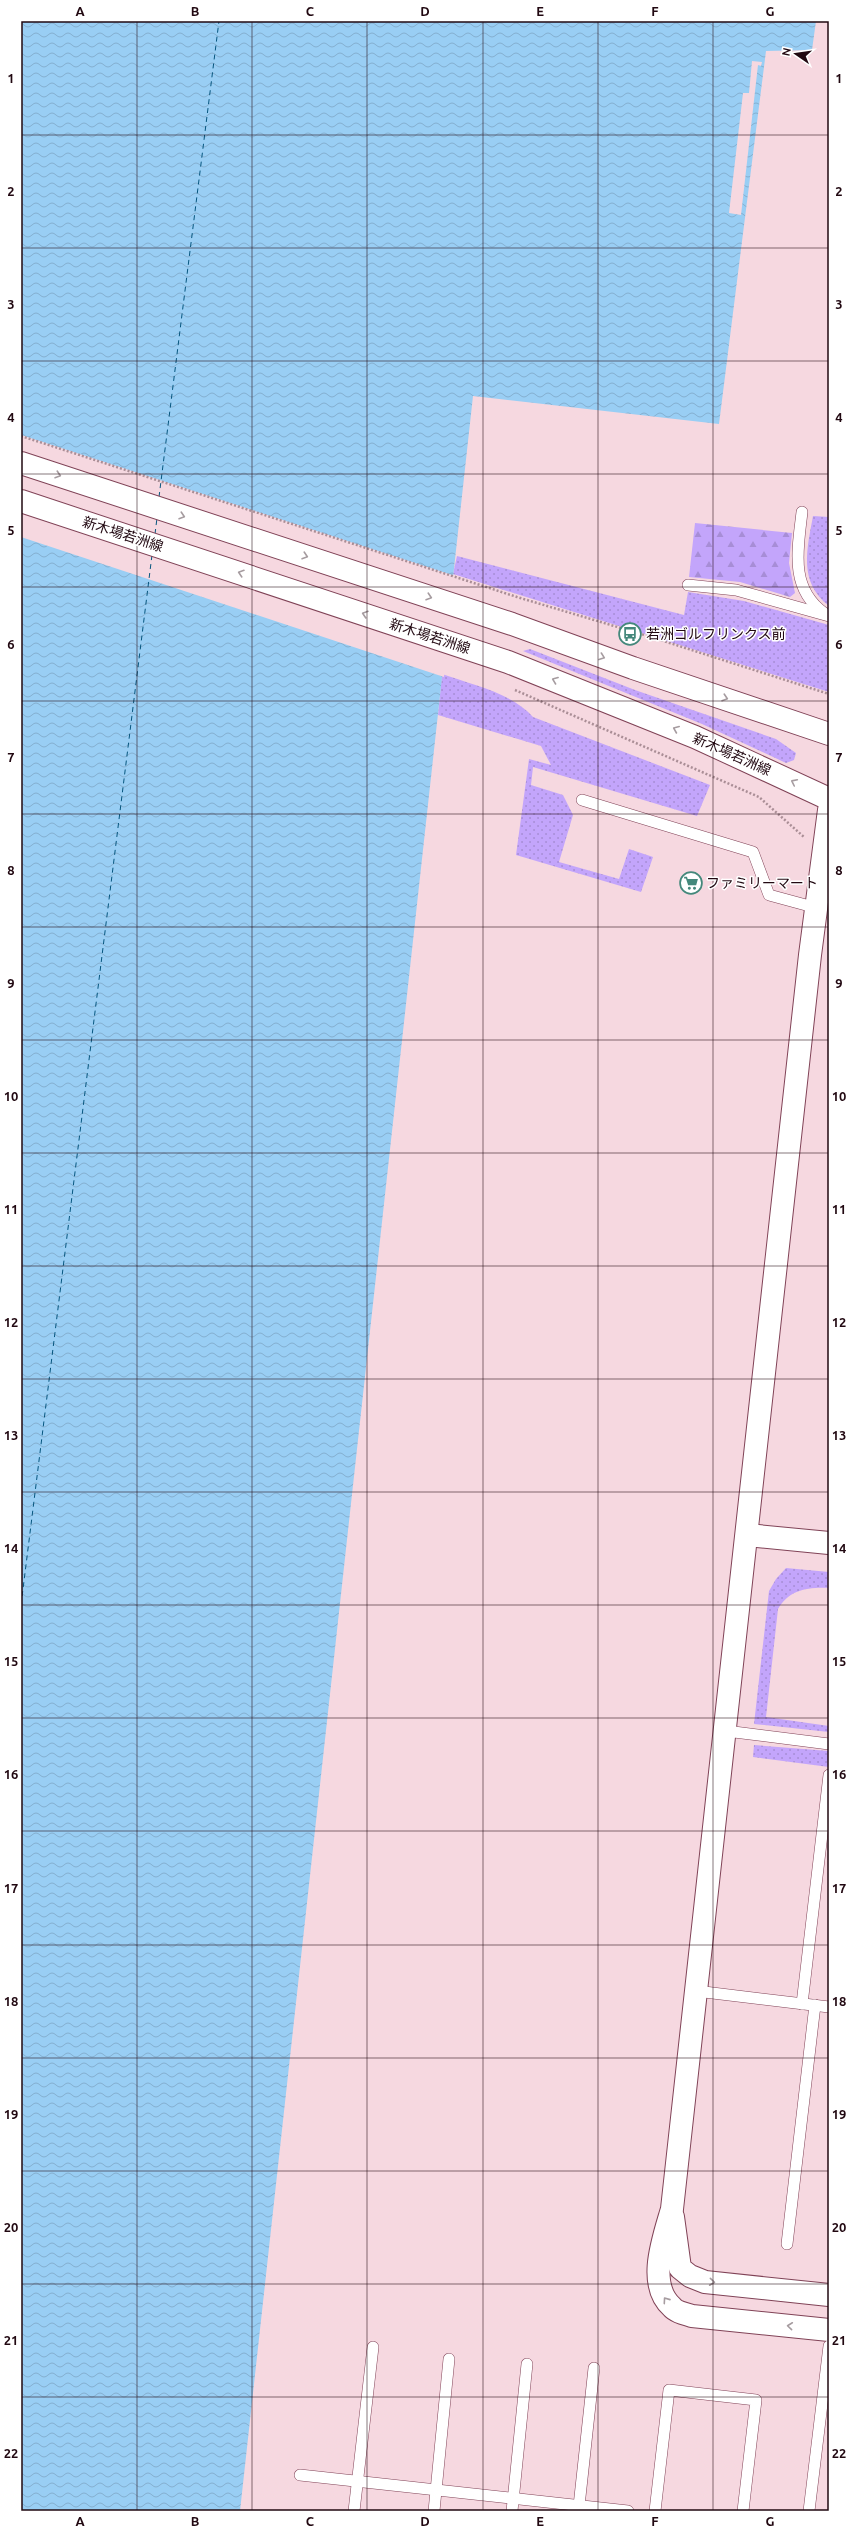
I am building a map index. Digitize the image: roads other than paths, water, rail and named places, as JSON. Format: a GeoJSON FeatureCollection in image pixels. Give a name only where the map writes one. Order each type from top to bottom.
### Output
{"type":"FeatureCollection","features":[{"type":"Feature","properties":{"kind":"street"},"geometry":{"type":"LineString","coordinates":[[21,463],[512,624],[633,668],[829,734]]}},
{"type":"Feature","properties":{"kind":"street","name":"新木場若洲線"},"geometry":{"type":"LineString","coordinates":[[21,501],[508,662],[680,731],[829,799]]}},
{"type":"Feature","properties":{"kind":"street"},"geometry":{"type":"LineString","coordinates":[[829,810],[816,908],[672,2210],[662,2243],[659,2272],[662,2293],[672,2308],[692,2316],[829,2330]]}},
{"type":"Feature","properties":{"kind":"street"},"geometry":{"type":"LineString","coordinates":[[747,1535],[829,1543]]}},
{"type":"Feature","properties":{"kind":"street"},"geometry":{"type":"LineString","coordinates":[[672,2210],[680,2268],[690,2276],[705,2282],[829,2295]]}},
{"type":"Feature","properties":{"kind":"lane"},"geometry":{"type":"LineString","coordinates":[[802,512],[798,556],[799,578],[814,605],[828,615]]}},
{"type":"Feature","properties":{"kind":"lane"},"geometry":{"type":"LineString","coordinates":[[688,585],[736,590],[828,615]]}},
{"type":"Feature","properties":{"kind":"lane"},"geometry":{"type":"LineString","coordinates":[[582,800],[753,852],[769,896],[816,908]]}},
{"type":"Feature","properties":{"kind":"lane"},"geometry":{"type":"LineString","coordinates":[[726,1731],[829,1744]]}},
{"type":"Feature","properties":{"kind":"lane"},"geometry":{"type":"LineString","coordinates":[[802,2004],[829,1775]]}},
{"type":"Feature","properties":{"kind":"lane"},"geometry":{"type":"LineString","coordinates":[[696,1991],[829,2007]]}},
{"type":"Feature","properties":{"kind":"lane"},"geometry":{"type":"LineString","coordinates":[[787,2244],[815,2005]]}},
{"type":"Feature","properties":{"kind":"lane"},"geometry":{"type":"LineString","coordinates":[[809,2511],[829,2346]]}},
{"type":"Feature","properties":{"kind":"lane"},"geometry":{"type":"LineString","coordinates":[[354,2511],[373,2347]]}},
{"type":"Feature","properties":{"kind":"lane"},"geometry":{"type":"LineString","coordinates":[[434,2511],[450,2359]]}},
{"type":"Feature","properties":{"kind":"lane"},"geometry":{"type":"LineString","coordinates":[[512,2511],[528,2364]]}},
{"type":"Feature","properties":{"kind":"lane"},"geometry":{"type":"LineString","coordinates":[[579,2506],[594,2368]]}},
{"type":"Feature","properties":{"kind":"lane"},"geometry":{"type":"LineString","coordinates":[[655,2511],[669,2390],[756,2400],[743,2511]]}},
{"type":"Feature","properties":{"kind":"lane"},"geometry":{"type":"LineString","coordinates":[[300,2475],[513,2498],[603,2510],[628,2511]]}},
{"type":"Feature","properties":{"kind":"water"},"geometry":{"type":"Polygon","coordinates":[[[21,21],[816,21],[812,50],[766,51],[719,424],[473,396],[240,2511],[21,2511],[21,21]]]}},
{"type":"Feature","properties":{"kind":"place","name":"若洲ゴルフリンクス前"},"geometry":{"type":"Point","coordinates":[630,634]}},
{"type":"Feature","properties":{"kind":"place","name":"ファミリーマート"},"geometry":{"type":"Point","coordinates":[691,883]}}]}
